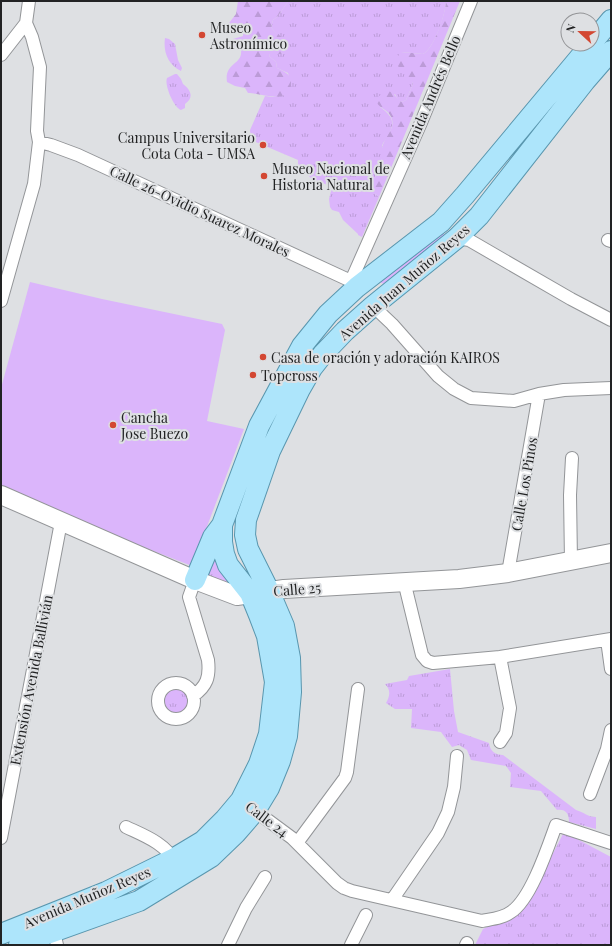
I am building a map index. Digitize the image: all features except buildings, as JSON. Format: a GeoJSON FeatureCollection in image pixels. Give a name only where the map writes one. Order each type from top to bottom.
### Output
{"type":"FeatureCollection","features":[{"type":"Feature","properties":{"kind":"main road","name":"Avenida Juan Muñoz Reyes"},"geometry":{"type":"LineString","coordinates":[[600,34],[611,20]]}},
{"type":"Feature","properties":{"kind":"main road","name":"Avenida Juan Muñoz Reyes"},"geometry":{"type":"LineString","coordinates":[[178,867],[225,819],[248,805],[268,734],[275,682],[259,592],[245,535],[246,520],[270,451],[300,389],[312,368],[345,331],[373,306],[457,238],[479,216],[580,87],[611,51]]}},
{"type":"Feature","properties":{"kind":"main road","name":"Avenida Juan Muñoz Reyes"},"geometry":{"type":"LineString","coordinates":[[259,592],[228,565],[222,542],[222,525],[259,426],[302,346],[354,284],[441,222],[585,52]]}},
{"type":"Feature","properties":{"kind":"main road"},"geometry":{"type":"LineString","coordinates":[[441,222],[457,238]]}},
{"type":"Feature","properties":{"kind":"main road"},"geometry":{"type":"LineString","coordinates":[[354,284],[373,306]]}},
{"type":"Feature","properties":{"kind":"main road"},"geometry":{"type":"LineString","coordinates":[[195,580],[213,536],[222,525]]}},
{"type":"Feature","properties":{"kind":"main road","name":"Avenida Muñoz Reyes"},"geometry":{"type":"LineString","coordinates":[[19,945],[53,931],[106,892],[124,882],[178,867]]}},
{"type":"Feature","properties":{"kind":"main road","name":"Avenida Muñoz Reyes"},"geometry":{"type":"LineString","coordinates":[[1,934],[53,931]]}},
{"type":"Feature","properties":{"kind":"street"},"geometry":{"type":"LineString","coordinates":[[1,55],[26,23],[29,1]]}},
{"type":"Feature","properties":{"kind":"street","name":"Avenida Andrés Bello"},"geometry":{"type":"LineString","coordinates":[[354,284],[471,1]]}},
{"type":"Feature","properties":{"kind":"street"},"geometry":{"type":"LineString","coordinates":[[1,301],[34,184],[39,142],[37,130],[40,67],[32,37],[26,23]]}},
{"type":"Feature","properties":{"kind":"street","name":"Calle 26-Ovidio Suarez Morales"},"geometry":{"type":"LineString","coordinates":[[39,142],[51,144],[78,155],[354,284]]}},
{"type":"Feature","properties":{"kind":"street"},"geometry":{"type":"LineString","coordinates":[[457,238],[469,240],[571,299],[611,320]]}},
{"type":"Feature","properties":{"kind":"street"},"geometry":{"type":"LineString","coordinates":[[373,306],[392,324],[438,376],[454,389],[471,398],[514,401],[540,394],[564,390],[611,388]]}},
{"type":"Feature","properties":{"kind":"street","name":"Calle Los Pinos"},"geometry":{"type":"LineString","coordinates":[[508,573],[540,394]]}},
{"type":"Feature","properties":{"kind":"street"},"geometry":{"type":"LineString","coordinates":[[571,561],[570,495],[572,458]]}},
{"type":"Feature","properties":{"kind":"street","name":"Calle 25"},"geometry":{"type":"LineString","coordinates":[[1,495],[195,580],[237,596],[259,592],[459,579],[508,573],[611,553]]}},
{"type":"Feature","properties":{"kind":"street","name":"Extensión Avenida Ballivián"},"geometry":{"type":"LineString","coordinates":[[1,838],[5,792],[61,522]]}},
{"type":"Feature","properties":{"kind":"street"},"geometry":{"type":"LineString","coordinates":[[193,696],[201,690],[206,682],[210,669],[189,597],[195,580]]}},
{"type":"Feature","properties":{"kind":"street"},"geometry":{"type":"LineString","coordinates":[[404,582],[422,655],[427,661],[433,663],[500,658],[609,639],[611,669]]}},
{"type":"Feature","properties":{"kind":"street"},"geometry":{"type":"LineString","coordinates":[[500,658],[510,708],[506,733],[500,742]]}},
{"type":"Feature","properties":{"kind":"street"},"geometry":{"type":"LineString","coordinates":[[294,841],[345,778],[358,690]]}},
{"type":"Feature","properties":{"kind":"street"},"geometry":{"type":"LineString","coordinates":[[590,794],[611,730]]}},
{"type":"Feature","properties":{"kind":"street"},"geometry":{"type":"LineString","coordinates":[[392,900],[438,833],[448,812],[454,787],[457,756]]}},
{"type":"Feature","properties":{"kind":"street","name":"Calle 24"},"geometry":{"type":"LineString","coordinates":[[248,805],[294,841],[344,888],[482,921],[498,918],[512,912],[523,900],[536,877],[556,825],[611,843]]}},
{"type":"Feature","properties":{"kind":"street"},"geometry":{"type":"LineString","coordinates":[[126,827],[158,842],[178,867]]}},
{"type":"Feature","properties":{"kind":"street"},"geometry":{"type":"LineString","coordinates":[[228,945],[246,908],[265,877]]}},
{"type":"Feature","properties":{"kind":"street"},"geometry":{"type":"LineString","coordinates":[[351,945],[366,915]]}},
{"type":"Feature","properties":{"kind":"green space"},"geometry":{"type":"Polygon","coordinates":[[[238,1],[289,1],[278,16],[273,20],[271,27],[286,42],[285,49],[282,54],[270,54],[269,56],[276,62],[277,68],[287,73],[290,77],[290,90],[286,94],[274,97],[248,93],[245,88],[235,86],[227,82],[228,71],[241,55],[241,50],[233,46],[233,39],[243,36],[243,32],[240,30],[235,31],[231,28],[229,23],[236,14],[238,1]]]}},
{"type":"Feature","properties":{"kind":"green space"},"geometry":{"type":"Polygon","coordinates":[[[289,1],[446,1],[439,30],[427,51],[423,54],[401,52],[413,84],[406,100],[402,102],[398,100],[395,94],[380,107],[392,119],[392,126],[382,146],[387,165],[379,168],[375,175],[375,194],[379,197],[362,237],[343,220],[339,212],[332,210],[330,207],[329,199],[332,187],[311,178],[301,171],[298,168],[298,160],[251,140],[250,130],[265,96],[273,97],[284,95],[291,83],[288,73],[277,68],[276,62],[269,56],[270,54],[282,54],[287,44],[271,27],[273,20],[278,16],[289,1]]]}},
{"type":"Feature","properties":{"kind":"green space"},"geometry":{"type":"Polygon","coordinates":[[[446,1],[460,1],[379,197],[374,192],[373,188],[376,171],[387,165],[382,150],[383,144],[392,128],[392,120],[390,115],[377,103],[378,97],[386,90],[391,92],[402,102],[406,100],[413,84],[399,68],[397,60],[398,56],[401,52],[423,54],[427,51],[439,30],[446,1]]]}},
{"type":"Feature","properties":{"kind":"green space"},"geometry":{"type":"Polygon","coordinates":[[[165,38],[169,39],[175,44],[178,60],[182,68],[181,71],[176,68],[167,58],[165,38]]]}},
{"type":"Feature","properties":{"kind":"green space"},"geometry":{"type":"Polygon","coordinates":[[[177,74],[183,84],[188,88],[191,96],[185,104],[185,108],[181,110],[175,105],[168,91],[166,81],[167,78],[177,74]]]}},
{"type":"Feature","properties":{"kind":"green space"},"geometry":{"type":"Polygon","coordinates":[[[442,233],[445,235],[385,284],[381,283],[381,280],[442,233]]]}},
{"type":"Feature","properties":{"kind":"green space","name":"Cancha Jose Buezo"},"geometry":{"type":"Polygon","coordinates":[[[30,282],[102,299],[222,324],[225,330],[207,421],[244,429],[192,566],[115,536],[1,486],[1,388],[30,282]]]}},
{"type":"Feature","properties":{"kind":"green space"},"geometry":{"type":"Polygon","coordinates":[[[211,552],[232,585],[204,578],[211,552]]]}},
{"type":"Feature","properties":{"kind":"green space"},"geometry":{"type":"Polygon","coordinates":[[[450,669],[454,711],[458,732],[489,743],[493,752],[503,755],[576,810],[596,817],[596,829],[569,822],[565,811],[557,810],[541,791],[510,787],[511,773],[506,766],[471,760],[467,750],[459,745],[452,747],[441,732],[411,728],[412,709],[395,709],[386,703],[389,693],[385,684],[407,680],[409,676],[450,669]]]}},
{"type":"Feature","properties":{"kind":"green space"},"geometry":{"type":"Polygon","coordinates":[[[171,689],[181,689],[188,696],[188,706],[181,713],[171,713],[164,706],[164,696],[171,689]]]}},
{"type":"Feature","properties":{"kind":"green space"},"geometry":{"type":"Polygon","coordinates":[[[564,832],[611,857],[611,945],[475,945],[483,929],[502,920],[548,863],[564,832]]]}},
{"type":"Feature","properties":{"kind":"place","name":"Museo Astronímico"},"geometry":{"type":"Point","coordinates":[202,35]}},
{"type":"Feature","properties":{"kind":"place","name":"Campus Universitario Cota Cota - UMSA"},"geometry":{"type":"Point","coordinates":[263,145]}},
{"type":"Feature","properties":{"kind":"place","name":"Museo Nacional de Historia Natural"},"geometry":{"type":"Point","coordinates":[264,176]}},
{"type":"Feature","properties":{"kind":"place","name":"Casa de oración y adoración KAIROS"},"geometry":{"type":"Point","coordinates":[263,357]}},
{"type":"Feature","properties":{"kind":"place","name":"Topcross"},"geometry":{"type":"Point","coordinates":[253,375]}},
{"type":"Feature","properties":{"kind":"place","name":"Cancha Jose Buezo"},"geometry":{"type":"Point","coordinates":[113,425]}}]}
